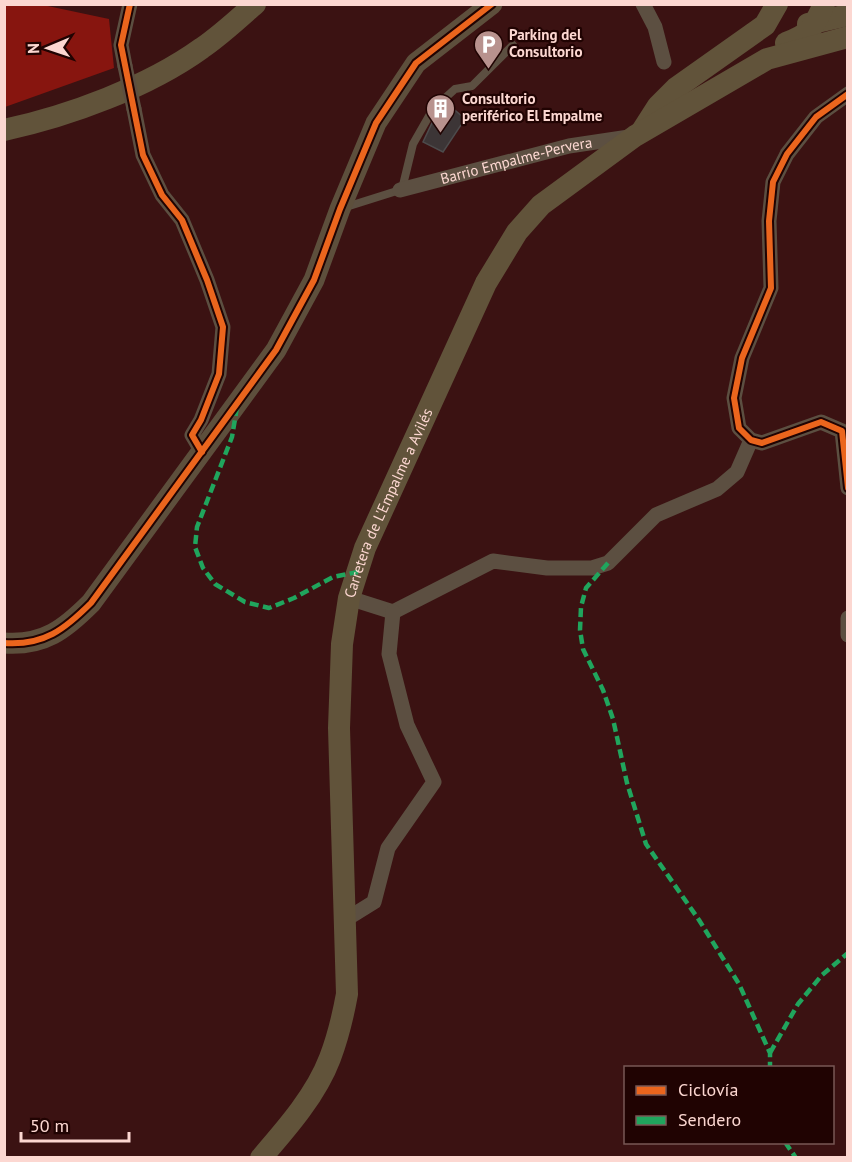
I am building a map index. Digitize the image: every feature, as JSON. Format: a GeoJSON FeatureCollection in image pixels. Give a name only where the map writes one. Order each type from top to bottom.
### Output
{"type":"FeatureCollection","features":[{"type":"Feature","properties":{"kind":"main road"},"geometry":{"type":"LineString","coordinates":[[4,130],[33,124],[85,107],[149,80],[201,49],[255,4]]}},
{"type":"Feature","properties":{"kind":"main road"},"geometry":{"type":"LineString","coordinates":[[638,135],[658,106],[676,88],[765,25],[777,4]]}},
{"type":"Feature","properties":{"kind":"main road"},"geometry":{"type":"LineString","coordinates":[[719,58],[780,31],[815,10],[848,15]]}},
{"type":"Feature","properties":{"kind":"main road"},"geometry":{"type":"LineString","coordinates":[[815,10],[837,26],[848,25]]}},
{"type":"Feature","properties":{"kind":"main road"},"geometry":{"type":"LineString","coordinates":[[676,114],[688,94],[742,60],[809,33],[815,10]]}},
{"type":"Feature","properties":{"kind":"main road","name":"Carretera de L'Empalme a Avilés"},"geometry":{"type":"LineString","coordinates":[[261,1158],[307,1101],[330,1060],[340,1029],[347,994],[339,728],[342,644],[350,598],[365,548],[486,283],[517,232],[542,205],[638,135],[767,59],[848,36]]}},
{"type":"Feature","properties":{"kind":"street"},"geometry":{"type":"LineString","coordinates":[[130,4],[121,45],[143,155],[162,195],[182,220],[207,280],[223,327],[219,374],[201,420],[192,435],[202,452]]}},
{"type":"Feature","properties":{"kind":"street"},"geometry":{"type":"LineString","coordinates":[[5,645],[43,639],[68,626],[91,603],[276,350],[314,280],[340,209],[376,123],[416,63],[492,4]]}},
{"type":"Feature","properties":{"kind":"street"},"geometry":{"type":"LineString","coordinates":[[643,4],[655,27],[664,62]]}},
{"type":"Feature","properties":{"kind":"street"},"geometry":{"type":"LineString","coordinates":[[848,94],[816,117],[787,154],[773,182],[769,220],[771,288],[742,358],[734,398],[739,428],[751,440],[762,443],[821,422],[842,431],[848,488]]}},
{"type":"Feature","properties":{"kind":"street","name":"Barrio Empalme-Pervera"},"geometry":{"type":"LineString","coordinates":[[400,190],[570,146],[638,135]]}},
{"type":"Feature","properties":{"kind":"street"},"geometry":{"type":"LineString","coordinates":[[350,598],[393,612],[493,561],[547,568],[592,568],[608,563],[656,515],[717,489],[737,472],[751,440]]}},
{"type":"Feature","properties":{"kind":"street"},"geometry":{"type":"LineString","coordinates":[[345,920],[374,902],[388,848],[434,782],[406,725],[389,654],[393,612]]}},
{"type":"Feature","properties":{"kind":"street"},"geometry":{"type":"LineString","coordinates":[[848,618],[848,635]]}},
{"type":"Feature","properties":{"kind":"lane"},"geometry":{"type":"LineString","coordinates":[[340,209],[400,190],[413,144],[433,109],[455,89],[471,86],[513,45]]}},
{"type":"Feature","properties":{"kind":"shaded area"},"geometry":{"type":"Polygon","coordinates":[[[4,5],[43,5],[109,19],[114,68],[5,107],[4,5]]]}},
{"type":"Feature","properties":{"kind":"building","name":"Consultorio periférico El Empalme"},"geometry":{"type":"Polygon","coordinates":[[[449,105],[465,119],[443,152],[423,142],[433,121],[449,105]]]}},
{"type":"Feature","properties":{"kind":"marked path"},"geometry":{"type":"LineString","coordinates":[[237,407],[232,437],[197,527],[195,547],[203,568],[215,584],[245,602],[269,608],[294,598],[333,577],[358,572]]}},
{"type":"Feature","properties":{"kind":"marked path"},"geometry":{"type":"LineString","coordinates":[[608,563],[586,588],[581,607],[580,630],[583,649],[603,690],[613,719],[627,783],[646,844],[699,920],[739,984],[770,1053],[770,1066]]}},
{"type":"Feature","properties":{"kind":"marked path"},"geometry":{"type":"LineString","coordinates":[[770,1053],[798,1004],[822,975],[848,953]]}},
{"type":"Feature","properties":{"kind":"marked path"},"geometry":{"type":"LineString","coordinates":[[786,1144],[796,1158]]}},
{"type":"Feature","properties":{"kind":"cycle path"},"geometry":{"type":"LineString","coordinates":[[130,4],[121,45],[143,155],[162,195],[182,220],[207,280],[223,327],[219,374],[201,420],[192,435],[202,452]]}},
{"type":"Feature","properties":{"kind":"cycle path"},"geometry":{"type":"LineString","coordinates":[[4,643],[31,642],[53,634],[72,621],[91,603],[276,350],[314,280],[340,209],[376,123],[416,63],[492,4]]}},
{"type":"Feature","properties":{"kind":"cycle path"},"geometry":{"type":"LineString","coordinates":[[848,94],[816,117],[787,154],[773,182],[769,221],[771,288],[742,358],[734,398],[739,428],[751,440],[762,443],[821,422],[842,431],[848,488]]}},
{"type":"Feature","properties":{"kind":"place","name":"Parking del Consultorio"},"geometry":{"type":"Point","coordinates":[488,70]}},
{"type":"Feature","properties":{"kind":"place","name":"Consultorio periférico El Empalme"},"geometry":{"type":"Point","coordinates":[441,134]}}]}
